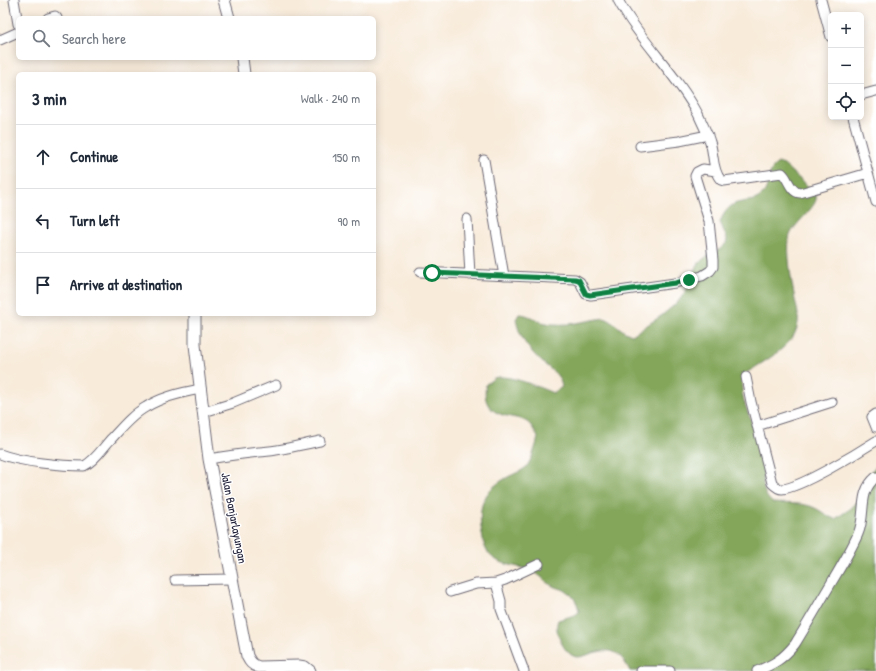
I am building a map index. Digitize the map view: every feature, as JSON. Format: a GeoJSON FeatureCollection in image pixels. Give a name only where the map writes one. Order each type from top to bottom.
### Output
{"type":"FeatureCollection","features":[{"type":"Feature","properties":{"kind":"street"},"geometry":{"type":"LineString","coordinates":[[14,0],[17,16]]}},
{"type":"Feature","properties":{"kind":"street"},"geometry":{"type":"LineString","coordinates":[[224,0],[228,16]]}},
{"type":"Feature","properties":{"kind":"street"},"geometry":{"type":"LineString","coordinates":[[618,0],[698,114],[708,135],[719,178],[724,181],[782,173],[793,190],[798,193],[868,173]]}},
{"type":"Feature","properties":{"kind":"street"},"geometry":{"type":"LineString","coordinates":[[820,0],[828,27]]}},
{"type":"Feature","properties":{"kind":"street"},"geometry":{"type":"LineString","coordinates":[[0,40],[16,33]]}},
{"type":"Feature","properties":{"kind":"street"},"geometry":{"type":"LineString","coordinates":[[242,60],[244,72]]}},
{"type":"Feature","properties":{"kind":"street"},"geometry":{"type":"LineString","coordinates":[[864,94],[876,90]]}},
{"type":"Feature","properties":{"kind":"street"},"geometry":{"type":"LineString","coordinates":[[854,120],[876,202]]}},
{"type":"Feature","properties":{"kind":"street"},"geometry":{"type":"LineString","coordinates":[[640,146],[679,141],[708,135]]}},
{"type":"Feature","properties":{"kind":"street"},"geometry":{"type":"LineString","coordinates":[[484,160],[504,276]]}},
{"type":"Feature","properties":{"kind":"street"},"geometry":{"type":"LineString","coordinates":[[420,272],[577,279],[586,294],[590,295],[675,283],[702,276],[713,267],[713,260],[709,221],[695,176],[697,172],[703,169],[716,171]]}},
{"type":"Feature","properties":{"kind":"street"},"geometry":{"type":"LineString","coordinates":[[467,219],[470,275]]}},
{"type":"Feature","properties":{"kind":"street","name":"Jalan Banjarlayungan"},"geometry":{"type":"LineString","coordinates":[[195,316],[195,345],[210,460],[247,656],[250,662],[259,668],[299,666],[305,667],[310,671]]}},
{"type":"Feature","properties":{"kind":"street"},"geometry":{"type":"LineString","coordinates":[[746,377],[772,483],[779,488],[786,488],[807,480],[876,442]]}},
{"type":"Feature","properties":{"kind":"street"},"geometry":{"type":"LineString","coordinates":[[204,412],[233,403],[276,385]]}},
{"type":"Feature","properties":{"kind":"street"},"geometry":{"type":"LineString","coordinates":[[0,454],[8,457],[38,462],[84,466],[92,461],[113,436],[137,412],[145,407],[185,392],[201,389]]}},
{"type":"Feature","properties":{"kind":"street"},"geometry":{"type":"LineString","coordinates":[[757,426],[832,402]]}},
{"type":"Feature","properties":{"kind":"street"},"geometry":{"type":"LineString","coordinates":[[876,414],[873,415],[872,419],[876,427]]}},
{"type":"Feature","properties":{"kind":"street"},"geometry":{"type":"LineString","coordinates":[[210,460],[247,452],[277,450],[320,441]]}},
{"type":"Feature","properties":{"kind":"street"},"geometry":{"type":"LineString","coordinates":[[757,671],[785,656],[795,644],[859,533],[863,518],[864,495],[867,488],[876,477]]}},
{"type":"Feature","properties":{"kind":"street"},"geometry":{"type":"LineString","coordinates":[[450,592],[476,584],[496,583],[539,564]]}},
{"type":"Feature","properties":{"kind":"street"},"geometry":{"type":"LineString","coordinates":[[175,580],[232,579]]}},
{"type":"Feature","properties":{"kind":"street"},"geometry":{"type":"LineString","coordinates":[[496,583],[501,601],[501,609],[524,671]]}},
{"type":"Feature","properties":{"kind":"street"},"geometry":{"type":"LineString","coordinates":[[641,671],[670,671]]}},
{"type":"Feature","properties":{"kind":"green space"},"geometry":{"type":"Polygon","coordinates":[[[778,163],[784,165],[813,191],[816,196],[816,200],[794,228],[789,239],[790,266],[798,313],[798,322],[795,333],[786,345],[772,357],[743,375],[742,385],[745,406],[761,447],[765,493],[768,499],[773,503],[810,506],[835,519],[850,509],[858,501],[868,475],[876,466],[876,671],[630,671],[620,656],[612,651],[600,651],[580,657],[573,656],[561,643],[557,625],[558,620],[575,615],[579,612],[574,598],[566,591],[551,585],[536,573],[498,561],[487,551],[484,543],[481,514],[485,498],[497,484],[527,466],[534,452],[538,437],[529,423],[495,412],[491,409],[485,396],[486,384],[494,378],[500,377],[515,379],[553,393],[562,387],[557,375],[536,356],[525,342],[517,325],[516,319],[519,314],[553,324],[575,323],[604,318],[608,319],[628,334],[632,335],[661,316],[678,302],[685,292],[693,272],[699,263],[722,248],[726,243],[727,239],[720,222],[723,215],[734,204],[754,200],[762,195],[767,187],[770,174],[774,166],[778,163]]]}},
{"type":"Feature","properties":{"kind":"route"},"geometry":{"type":"LineString","coordinates":[[432,273],[575,279],[579,280],[586,294],[588,295],[689,280]]}}]}
